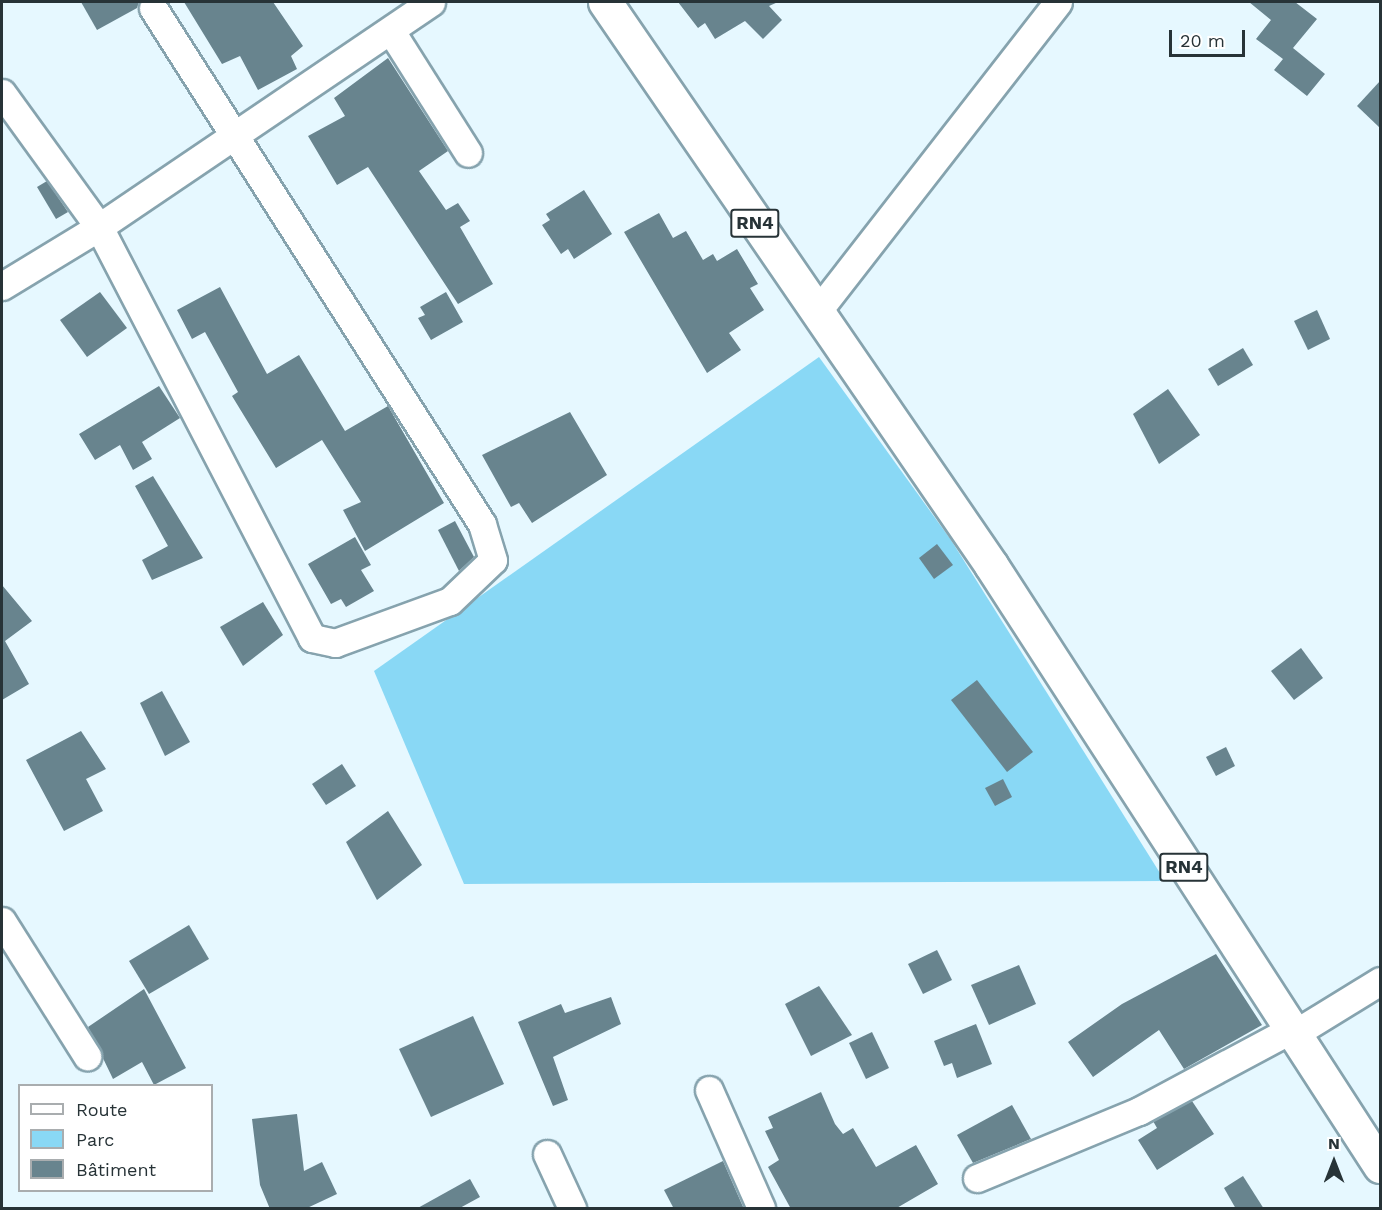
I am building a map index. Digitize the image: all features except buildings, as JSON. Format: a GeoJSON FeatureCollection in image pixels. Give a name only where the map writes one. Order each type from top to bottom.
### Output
{"type":"FeatureCollection","features":[{"type":"Feature","properties":{"kind":"highway","name":"RN4"},"geometry":{"type":"LineString","coordinates":[[605,2],[906,444],[992,565],[1380,1166]]}},
{"type":"Feature","properties":{"kind":"street"},"geometry":{"type":"LineString","coordinates":[[2,286],[99,227],[234,133],[431,2]]}},
{"type":"Feature","properties":{"kind":"street"},"geometry":{"type":"LineString","coordinates":[[816,313],[1055,3]]}},
{"type":"Feature","properties":{"kind":"street"},"geometry":{"type":"LineString","coordinates":[[2,93],[99,227],[312,638],[335,643],[450,601],[493,560],[482,524],[153,9]]}},
{"type":"Feature","properties":{"kind":"street"},"geometry":{"type":"LineString","coordinates":[[391,30],[468,153]]}},
{"type":"Feature","properties":{"kind":"street"},"geometry":{"type":"LineString","coordinates":[[2,921],[87,1056]]}},
{"type":"Feature","properties":{"kind":"street"},"geometry":{"type":"LineString","coordinates":[[977,1178],[1139,1111],[1293,1031],[1380,981]]}},
{"type":"Feature","properties":{"kind":"street"},"geometry":{"type":"LineString","coordinates":[[709,1090],[761,1209]]}},
{"type":"Feature","properties":{"kind":"street"},"geometry":{"type":"LineString","coordinates":[[547,1154],[572,1209]]}},
{"type":"Feature","properties":{"kind":"green space"},"geometry":{"type":"Polygon","coordinates":[[[819,357],[951,540],[1165,881],[464,884],[374,671],[819,357]]]}}]}
